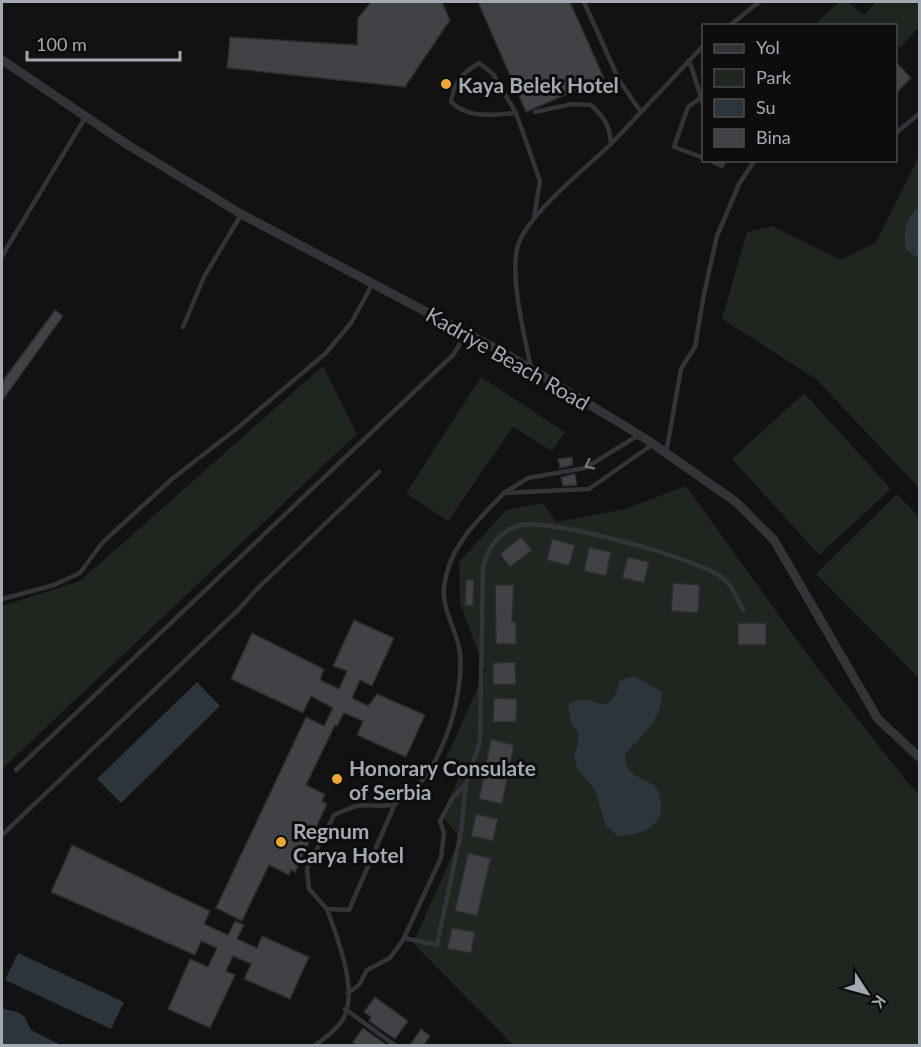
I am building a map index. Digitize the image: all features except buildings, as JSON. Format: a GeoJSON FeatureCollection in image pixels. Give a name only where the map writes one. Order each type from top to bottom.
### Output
{"type":"FeatureCollection","features":[{"type":"Feature","properties":{"kind":"street","name":"Kadriye Beach Road"},"geometry":{"type":"LineString","coordinates":[[2,60],[85,118],[241,214],[467,332],[531,369],[653,444],[736,502],[774,540],[878,719],[920,758]]}},
{"type":"Feature","properties":{"kind":"lane"},"geometry":{"type":"LineString","coordinates":[[584,2],[619,81],[641,112]]}},
{"type":"Feature","properties":{"kind":"lane"},"geometry":{"type":"LineString","coordinates":[[732,24],[759,2]]}},
{"type":"Feature","properties":{"kind":"lane"},"geometry":{"type":"LineString","coordinates":[[531,369],[517,284],[518,246],[534,218],[611,144],[702,47]]}},
{"type":"Feature","properties":{"kind":"lane"},"geometry":{"type":"LineString","coordinates":[[689,60],[702,103]]}},
{"type":"Feature","properties":{"kind":"lane"},"geometry":{"type":"LineString","coordinates":[[516,113],[492,115],[462,112],[451,102],[453,86],[464,72],[479,63],[494,74],[516,113],[540,181],[534,218]]}},
{"type":"Feature","properties":{"kind":"lane"},"geometry":{"type":"LineString","coordinates":[[699,99],[688,107],[674,147],[702,157]]}},
{"type":"Feature","properties":{"kind":"lane"},"geometry":{"type":"LineString","coordinates":[[535,112],[572,104],[591,105],[603,116],[610,129],[611,144]]}},
{"type":"Feature","properties":{"kind":"lane"},"geometry":{"type":"LineString","coordinates":[[897,132],[920,113]]}},
{"type":"Feature","properties":{"kind":"lane"},"geometry":{"type":"LineString","coordinates":[[2,256],[85,118]]}},
{"type":"Feature","properties":{"kind":"lane"},"geometry":{"type":"LineString","coordinates":[[666,453],[681,369],[695,347],[717,236],[739,184],[754,162]]}},
{"type":"Feature","properties":{"kind":"lane"},"geometry":{"type":"LineString","coordinates":[[183,327],[204,277],[241,214]]}},
{"type":"Feature","properties":{"kind":"lane"},"geometry":{"type":"LineString","coordinates":[[2,599],[54,585],[80,573],[102,543],[172,479],[235,430],[326,353],[351,324],[373,283]]}},
{"type":"Feature","properties":{"kind":"lane"},"geometry":{"type":"LineString","coordinates":[[16,770],[453,355],[467,332]]}},
{"type":"Feature","properties":{"kind":"lane"},"geometry":{"type":"LineString","coordinates":[[327,909],[349,910],[395,804],[417,787],[442,747],[460,688],[460,651],[445,607],[444,587],[453,555],[468,530],[504,493],[528,478],[585,468],[639,435]]}},
{"type":"Feature","properties":{"kind":"lane"},"geometry":{"type":"LineString","coordinates":[[504,493],[590,489],[653,444]]}},
{"type":"Feature","properties":{"kind":"lane"},"geometry":{"type":"LineString","coordinates":[[2,835],[230,618],[257,589],[379,472]]}},
{"type":"Feature","properties":{"kind":"lane"},"geometry":{"type":"LineString","coordinates":[[404,938],[437,945],[461,832],[466,784],[480,742],[483,566],[488,549],[505,531],[523,524],[548,526],[646,548],[693,563],[724,578],[743,610]]}},
{"type":"Feature","properties":{"kind":"lane"},"geometry":{"type":"LineString","coordinates":[[348,993],[358,985],[367,970],[390,958],[404,938],[441,858],[444,833],[440,821],[453,797],[466,784]]}},
{"type":"Feature","properties":{"kind":"lane"},"geometry":{"type":"LineString","coordinates":[[314,1046],[343,1019],[348,993],[342,951],[327,909],[309,889],[307,869],[334,815],[356,806],[395,804]]}},
{"type":"Feature","properties":{"kind":"lane"},"geometry":{"type":"LineString","coordinates":[[345,1009],[396,1046]]}},
{"type":"Feature","properties":{"kind":"green space"},"geometry":{"type":"Polygon","coordinates":[[[839,2],[848,2],[864,15],[876,2],[919,2],[919,27],[900,48],[897,44],[897,24],[816,24],[839,2]]]}},
{"type":"Feature","properties":{"kind":"green space"},"geometry":{"type":"Polygon","coordinates":[[[919,156],[919,488],[816,379],[722,319],[747,232],[772,226],[841,260],[876,242],[919,156]]]}},
{"type":"Feature","properties":{"kind":"green space"},"geometry":{"type":"Polygon","coordinates":[[[323,366],[357,434],[2,769],[2,606],[80,581],[323,366]]]}},
{"type":"Feature","properties":{"kind":"green space"},"geometry":{"type":"Polygon","coordinates":[[[481,377],[565,432],[552,451],[513,427],[448,521],[406,493],[481,377]]]}},
{"type":"Feature","properties":{"kind":"green space"},"geometry":{"type":"Polygon","coordinates":[[[804,393],[891,489],[819,555],[732,459],[804,393]]]}},
{"type":"Feature","properties":{"kind":"green space"},"geometry":{"type":"Polygon","coordinates":[[[686,486],[815,665],[919,794],[919,1045],[513,1045],[413,943],[460,838],[442,816],[462,771],[444,763],[485,671],[460,603],[459,562],[506,510],[543,503],[556,522],[625,509],[686,486]]]}},
{"type":"Feature","properties":{"kind":"green space"},"geometry":{"type":"Polygon","coordinates":[[[897,494],[919,517],[919,678],[816,574],[897,494]]]}},
{"type":"Feature","properties":{"kind":"water"},"geometry":{"type":"Polygon","coordinates":[[[919,208],[919,259],[906,250],[905,238],[908,221],[914,211],[919,208]]]}},
{"type":"Feature","properties":{"kind":"water"},"geometry":{"type":"Polygon","coordinates":[[[633,676],[661,691],[659,710],[655,718],[645,733],[625,754],[631,772],[649,782],[657,790],[661,812],[654,825],[648,829],[618,836],[606,826],[595,790],[577,768],[574,754],[578,745],[578,733],[571,722],[568,706],[584,700],[598,704],[610,702],[620,680],[633,676]]]}},
{"type":"Feature","properties":{"kind":"water"},"geometry":{"type":"Polygon","coordinates":[[[197,682],[220,706],[121,803],[97,779],[197,682]]]}},
{"type":"Feature","properties":{"kind":"water"},"geometry":{"type":"Polygon","coordinates":[[[18,953],[124,1002],[111,1029],[5,980],[18,953]]]}},
{"type":"Feature","properties":{"kind":"water"},"geometry":{"type":"Polygon","coordinates":[[[2,1001],[4,1009],[18,1012],[25,1017],[31,1030],[61,1045],[2,1045],[2,1001]]]}},
{"type":"Feature","properties":{"kind":"place","name":"Kaya Belek Hotel"},"geometry":{"type":"Point","coordinates":[446,84]}},
{"type":"Feature","properties":{"kind":"place","name":"Honorary Consulate of Serbia"},"geometry":{"type":"Point","coordinates":[337,779]}},
{"type":"Feature","properties":{"kind":"place","name":"Regnum Carya Hotel"},"geometry":{"type":"Point","coordinates":[281,842]}}]}
